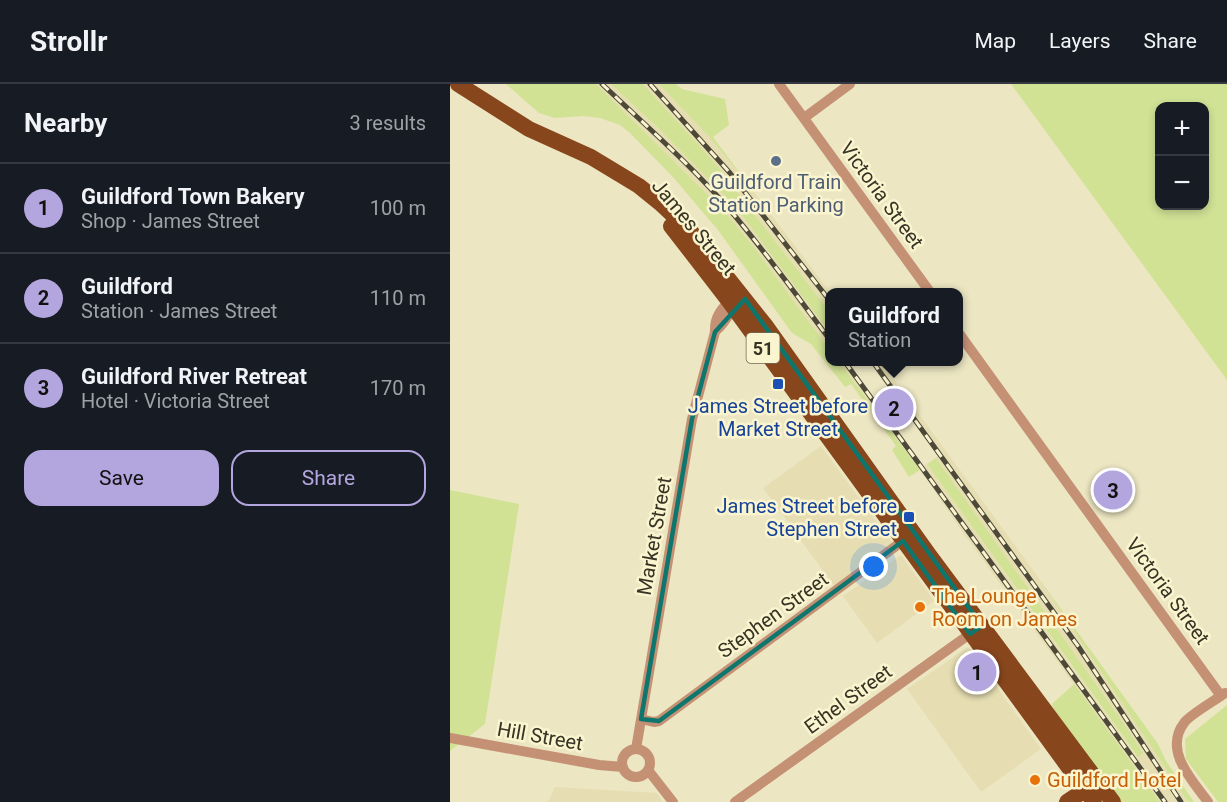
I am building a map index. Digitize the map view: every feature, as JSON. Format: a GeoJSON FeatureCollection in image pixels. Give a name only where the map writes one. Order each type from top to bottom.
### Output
{"type":"FeatureCollection","features":[{"type":"Feature","properties":{"kind":"highway","name":"James Street"},"geometry":{"type":"LineString","coordinates":[[458,84],[529,129],[609,168],[657,210],[777,342],[903,518],[976,630]]}},
{"type":"Feature","properties":{"kind":"highway","name":"James Street"},"geometry":{"type":"LineString","coordinates":[[737,300],[803,404],[903,541],[976,630],[1100,796]]}},
{"type":"Feature","properties":{"kind":"highway"},"geometry":{"type":"LineString","coordinates":[[777,342],[773,349],[774,356],[790,378],[803,404]]}},
{"type":"Feature","properties":{"kind":"highway"},"geometry":{"type":"LineString","coordinates":[[1067,802],[1100,796]]}},
{"type":"Feature","properties":{"kind":"street"},"geometry":{"type":"LineString","coordinates":[[779,84],[804,118],[850,84]]}},
{"type":"Feature","properties":{"kind":"street","name":"Victoria Street"},"geometry":{"type":"LineString","coordinates":[[804,118],[927,288]]}},
{"type":"Feature","properties":{"kind":"street","name":"Market Street"},"geometry":{"type":"LineString","coordinates":[[636,749],[693,419],[715,332],[737,300]]}},
{"type":"Feature","properties":{"kind":"street","name":"Victoria Street"},"geometry":{"type":"LineString","coordinates":[[963,339],[1224,694]]}},
{"type":"Feature","properties":{"kind":"street"},"geometry":{"type":"LineString","coordinates":[[903,518],[907,533],[903,541]]}},
{"type":"Feature","properties":{"kind":"street","name":"Stephen Street"},"geometry":{"type":"LineString","coordinates":[[641,719],[659,721],[903,541]]}},
{"type":"Feature","properties":{"kind":"street","name":"Ethel Street"},"geometry":{"type":"LineString","coordinates":[[735,802],[976,630]]}},
{"type":"Feature","properties":{"kind":"street"},"geometry":{"type":"LineString","coordinates":[[1208,802],[1189,776],[1179,757],[1177,747],[1184,723],[1224,694]]}},
{"type":"Feature","properties":{"kind":"street","name":"Hill Street"},"geometry":{"type":"LineString","coordinates":[[450,738],[599,765],[623,767]]}},
{"type":"Feature","properties":{"kind":"street"},"geometry":{"type":"LineString","coordinates":[[636,749],[647,754],[650,765],[648,770],[640,776],[630,775],[623,767],[627,753],[636,749]]}},
{"type":"Feature","properties":{"kind":"street"},"geometry":{"type":"LineString","coordinates":[[648,770],[673,802]]}},
{"type":"Feature","properties":{"kind":"highlighted area"},"geometry":{"type":"Polygon","coordinates":[[[745,299],[982,626],[970,634],[903,541],[659,721],[641,719],[692,419],[715,332],[745,299]]]}},
{"type":"Feature","properties":{"kind":"shaded area"},"geometry":{"type":"Polygon","coordinates":[[[596,84],[611,84],[735,206],[825,327],[825,344],[725,212],[596,84]]]}},
{"type":"Feature","properties":{"kind":"shaded area"},"geometry":{"type":"Polygon","coordinates":[[[643,84],[659,84],[710,138],[748,184],[827,288],[825,288],[825,306],[715,163],[643,84]]]}},
{"type":"Feature","properties":{"kind":"shaded area"},"geometry":{"type":"Polygon","coordinates":[[[842,366],[850,366],[923,466],[927,464],[1137,757],[1122,721],[936,458],[938,455],[873,366],[884,366],[1038,577],[1188,802],[1160,802],[966,537],[920,470],[842,366]]]}},
{"type":"Feature","properties":{"kind":"shaded area"},"geometry":{"type":"Polygon","coordinates":[[[821,446],[892,543],[834,586],[763,488],[821,446]]]}},
{"type":"Feature","properties":{"kind":"shaded area"},"geometry":{"type":"Polygon","coordinates":[[[901,555],[934,601],[877,643],[843,596],[901,555]]]}},
{"type":"Feature","properties":{"kind":"shaded area"},"geometry":{"type":"Polygon","coordinates":[[[968,647],[1041,749],[981,792],[907,689],[968,647]]]}},
{"type":"Feature","properties":{"kind":"shaded area"},"geometry":{"type":"Polygon","coordinates":[[[555,787],[657,793],[663,802],[548,802],[555,787]]]}},
{"type":"Feature","properties":{"kind":"green space"},"geometry":{"type":"Polygon","coordinates":[[[506,84],[596,84],[725,212],[825,344],[825,362],[811,344],[792,333],[718,230],[672,176],[630,133],[620,125],[600,118],[583,116],[555,118],[539,113],[506,84]]]}},
{"type":"Feature","properties":{"kind":"green space"},"geometry":{"type":"Polygon","coordinates":[[[611,84],[643,84],[715,163],[825,306],[825,327],[735,206],[611,84]]]}},
{"type":"Feature","properties":{"kind":"green space"},"geometry":{"type":"Polygon","coordinates":[[[659,84],[676,84],[682,89],[725,99],[729,125],[713,137],[748,184],[710,138],[659,84]]]}},
{"type":"Feature","properties":{"kind":"green space"},"geometry":{"type":"Polygon","coordinates":[[[1011,84],[1227,84],[1227,380],[1011,84]]]}},
{"type":"Feature","properties":{"kind":"green space"},"geometry":{"type":"Polygon","coordinates":[[[828,366],[842,366],[920,470],[909,477],[892,450],[896,446],[851,384],[845,387],[828,366]]]}},
{"type":"Feature","properties":{"kind":"green space"},"geometry":{"type":"Polygon","coordinates":[[[936,458],[1122,721],[1143,753],[1138,757],[927,464],[936,458]]]}},
{"type":"Feature","properties":{"kind":"green space"},"geometry":{"type":"Polygon","coordinates":[[[450,490],[519,504],[485,724],[450,751],[450,490]]]}},
{"type":"Feature","properties":{"kind":"green space"},"geometry":{"type":"Polygon","coordinates":[[[1038,577],[1158,744],[1166,761],[1194,802],[1188,802],[1038,577]]]}},
{"type":"Feature","properties":{"kind":"green space"},"geometry":{"type":"Polygon","coordinates":[[[1074,684],[1160,802],[1120,802],[1054,710],[1052,704],[1074,684]]]}},
{"type":"Feature","properties":{"kind":"green space"},"geometry":{"type":"Polygon","coordinates":[[[1227,705],[1227,802],[1218,802],[1186,759],[1185,739],[1227,705]]]}},
{"type":"Feature","properties":{"kind":"railway"},"geometry":{"type":"LineString","coordinates":[[602,84],[714,192],[768,257],[825,333]]}},
{"type":"Feature","properties":{"kind":"railway"},"geometry":{"type":"LineString","coordinates":[[650,84],[730,173],[825,295]]}},
{"type":"Feature","properties":{"kind":"railway"},"geometry":{"type":"LineString","coordinates":[[848,366],[1165,802]]}},
{"type":"Feature","properties":{"kind":"railway"},"geometry":{"type":"LineString","coordinates":[[876,366],[1078,646],[1181,802]]}},
{"type":"Feature","properties":{"kind":"place","name":"Guildford Train Station Parking"},"geometry":{"type":"Point","coordinates":[776,161]}},
{"type":"Feature","properties":{"kind":"place","name":"James Street before Market Street"},"geometry":{"type":"Point","coordinates":[778,384]}},
{"type":"Feature","properties":{"kind":"place","name":"Guildford"},"geometry":{"type":"Point","coordinates":[894,408]}},
{"type":"Feature","properties":{"kind":"place","name":"Guildford River Retreat"},"geometry":{"type":"Point","coordinates":[1113,490]}},
{"type":"Feature","properties":{"kind":"place","name":"James Street before Stephen Street"},"geometry":{"type":"Point","coordinates":[909,517]}},
{"type":"Feature","properties":{"kind":"place","name":"The Lounge Room on James"},"geometry":{"type":"Point","coordinates":[920,607]}},
{"type":"Feature","properties":{"kind":"place","name":"Guildford Town Bakery"},"geometry":{"type":"Point","coordinates":[977,672]}},
{"type":"Feature","properties":{"kind":"place","name":"Guildford Hotel"},"geometry":{"type":"Point","coordinates":[1035,780]}}]}
